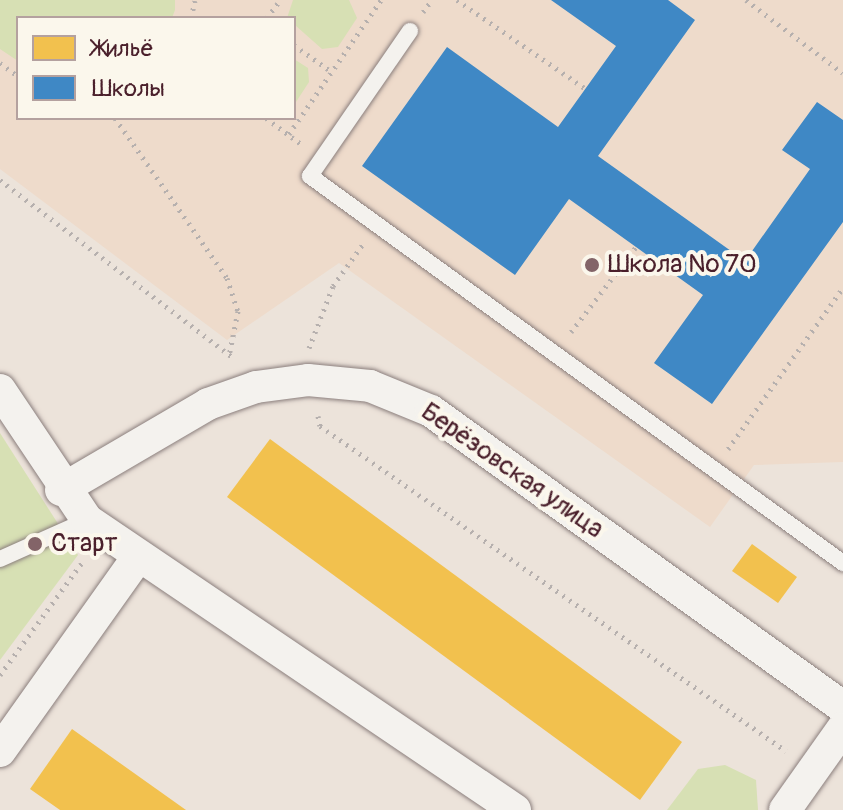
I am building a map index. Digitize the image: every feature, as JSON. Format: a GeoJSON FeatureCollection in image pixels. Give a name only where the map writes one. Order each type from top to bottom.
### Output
{"type":"FeatureCollection","features":[{"type":"Feature","properties":{"kind":"street","name":"Берёзовская улица"},"geometry":{"type":"LineString","coordinates":[[61,490],[208,404],[308,380],[370,386],[431,411],[843,707]]}},
{"type":"Feature","properties":{"kind":"street"},"geometry":{"type":"LineString","coordinates":[[0,390],[61,490],[96,526],[515,810]]}},
{"type":"Feature","properties":{"kind":"street"},"geometry":{"type":"LineString","coordinates":[[0,751],[138,557]]}},
{"type":"Feature","properties":{"kind":"street"},"geometry":{"type":"LineString","coordinates":[[785,810],[843,728]]}},
{"type":"Feature","properties":{"kind":"lane"},"geometry":{"type":"LineString","coordinates":[[410,31],[310,176],[843,563]]}},
{"type":"Feature","properties":{"kind":"lane"},"geometry":{"type":"LineString","coordinates":[[0,559],[96,526]]}},
{"type":"Feature","properties":{"kind":"path"},"geometry":{"type":"LineString","coordinates":[[289,134],[380,2],[372,0]]}},
{"type":"Feature","properties":{"kind":"path"},"geometry":{"type":"LineString","coordinates":[[457,0],[586,89]]}},
{"type":"Feature","properties":{"kind":"path"},"geometry":{"type":"LineString","coordinates":[[746,0],[843,73]]}},
{"type":"Feature","properties":{"kind":"path"},"geometry":{"type":"LineString","coordinates":[[296,46],[332,72]]}},
{"type":"Feature","properties":{"kind":"path"},"geometry":{"type":"LineString","coordinates":[[116,120],[227,278],[238,311],[229,356]]}},
{"type":"Feature","properties":{"kind":"path"},"geometry":{"type":"LineString","coordinates":[[269,120],[322,158]]}},
{"type":"Feature","properties":{"kind":"path"},"geometry":{"type":"LineString","coordinates":[[0,180],[229,356],[242,360]]}},
{"type":"Feature","properties":{"kind":"path"},"geometry":{"type":"LineString","coordinates":[[554,354],[636,247]]}},
{"type":"Feature","properties":{"kind":"path"},"geometry":{"type":"LineString","coordinates":[[345,268],[310,339],[308,380],[320,426],[813,770]]}},
{"type":"Feature","properties":{"kind":"path"},"geometry":{"type":"LineString","coordinates":[[713,469],[843,288]]}},
{"type":"Feature","properties":{"kind":"path"},"geometry":{"type":"LineString","coordinates":[[0,675],[96,526]]}},
{"type":"Feature","properties":{"kind":"shaded area","name":"Школа № 70"},"geometry":{"type":"Polygon","coordinates":[[[0,0],[843,0],[843,462],[754,465],[710,527],[339,263],[227,340],[0,169],[0,0]]]}},
{"type":"Feature","properties":{"kind":"green space"},"geometry":{"type":"Polygon","coordinates":[[[0,0],[175,0],[173,16],[16,16],[16,60],[0,49],[0,0]]]}},
{"type":"Feature","properties":{"kind":"green space"},"geometry":{"type":"Polygon","coordinates":[[[293,0],[349,0],[357,18],[338,47],[322,49],[296,26],[296,16],[288,16],[293,0]]]}},
{"type":"Feature","properties":{"kind":"green space"},"geometry":{"type":"Polygon","coordinates":[[[296,60],[308,68],[309,82],[296,102],[296,60]]]}},
{"type":"Feature","properties":{"kind":"green space","name":"Старт"},"geometry":{"type":"Polygon","coordinates":[[[0,433],[78,555],[0,660],[0,433]]]}},
{"type":"Feature","properties":{"kind":"green space"},"geometry":{"type":"Polygon","coordinates":[[[725,765],[756,780],[758,810],[667,810],[698,769],[725,765]]]}},
{"type":"Feature","properties":{"kind":"building: Жильё"},"geometry":{"type":"Polygon","coordinates":[[[270,439],[682,742],[640,800],[227,497],[270,439]]]}},
{"type":"Feature","properties":{"kind":"building: Жильё"},"geometry":{"type":"Polygon","coordinates":[[[752,544],[797,577],[778,603],[732,571],[752,544]]]}},
{"type":"Feature","properties":{"kind":"building: Жильё"},"geometry":{"type":"Polygon","coordinates":[[[72,729],[186,810],[60,810],[30,789],[72,729]]]}},
{"type":"Feature","properties":{"kind":"building: Школы"},"geometry":{"type":"Polygon","coordinates":[[[551,0],[668,0],[695,20],[598,156],[745,261],[810,169],[782,150],[817,102],[843,120],[843,222],[712,404],[654,363],[703,295],[569,199],[515,275],[362,166],[447,47],[558,127],[616,46],[551,0]]]}},
{"type":"Feature","properties":{"kind":"place","name":"Школа № 70"},"geometry":{"type":"Point","coordinates":[592,265]}},
{"type":"Feature","properties":{"kind":"place","name":"Старт"},"geometry":{"type":"Point","coordinates":[35,544]}}]}
